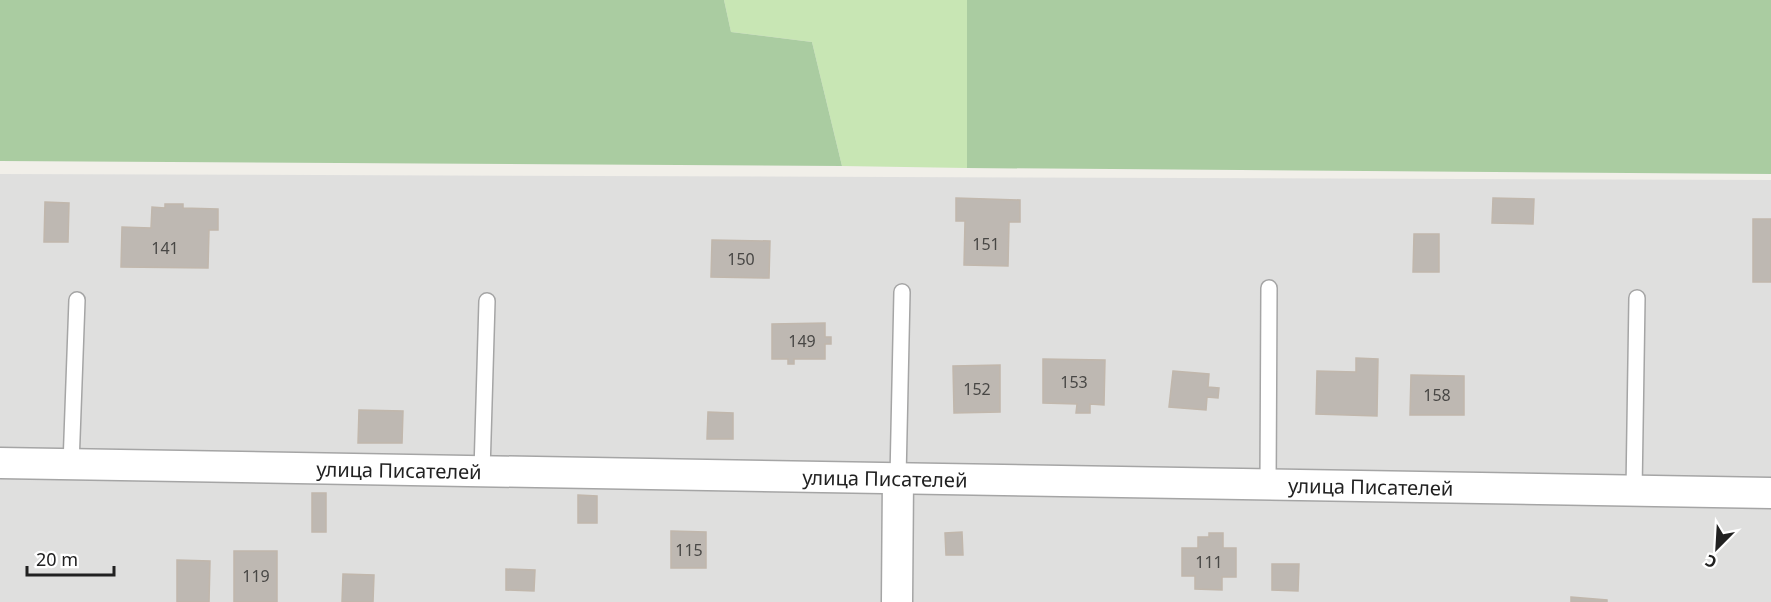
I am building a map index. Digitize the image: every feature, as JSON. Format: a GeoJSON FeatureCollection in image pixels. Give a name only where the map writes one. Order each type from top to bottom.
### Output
{"type":"FeatureCollection","features":[{"type":"Feature","properties":{"kind":"street","name":"улица Писателей"},"geometry":{"type":"LineString","coordinates":[[0,463],[1771,493]]}},
{"type":"Feature","properties":{"kind":"street"},"geometry":{"type":"LineString","coordinates":[[897,602],[898,478]]}},
{"type":"Feature","properties":{"kind":"lane"},"geometry":{"type":"LineString","coordinates":[[1268,484],[1269,288]]}},
{"type":"Feature","properties":{"kind":"lane"},"geometry":{"type":"LineString","coordinates":[[898,478],[902,292]]}},
{"type":"Feature","properties":{"kind":"lane"},"geometry":{"type":"LineString","coordinates":[[1634,491],[1637,298]]}},
{"type":"Feature","properties":{"kind":"lane"},"geometry":{"type":"LineString","coordinates":[[71,465],[77,300]]}},
{"type":"Feature","properties":{"kind":"lane"},"geometry":{"type":"LineString","coordinates":[[482,471],[487,301]]}},
{"type":"Feature","properties":{"kind":"shaded area"},"geometry":{"type":"Polygon","coordinates":[[[0,174],[1771,180],[1771,602],[0,602],[0,174]]]}},
{"type":"Feature","properties":{"kind":"green space"},"geometry":{"type":"Polygon","coordinates":[[[0,0],[724,0],[731,32],[812,42],[842,166],[0,161],[0,0]]]}},
{"type":"Feature","properties":{"kind":"green space"},"geometry":{"type":"Polygon","coordinates":[[[724,0],[967,0],[967,168],[842,166],[812,42],[731,32],[724,0]]]}},
{"type":"Feature","properties":{"kind":"green space"},"geometry":{"type":"Polygon","coordinates":[[[967,0],[1771,0],[1771,174],[967,168],[967,0]]]}},
{"type":"Feature","properties":{"kind":"building"},"geometry":{"type":"Polygon","coordinates":[[[956,198],[1020,200],[1020,222],[1009,222],[1008,266],[964,265],[965,221],[956,221],[956,198]]]}},
{"type":"Feature","properties":{"kind":"building"},"geometry":{"type":"Polygon","coordinates":[[[1493,198],[1534,199],[1533,224],[1492,223],[1493,198]]]}},
{"type":"Feature","properties":{"kind":"building"},"geometry":{"type":"Polygon","coordinates":[[[45,202],[69,203],[68,242],[44,242],[45,202]]]}},
{"type":"Feature","properties":{"kind":"building"},"geometry":{"type":"Polygon","coordinates":[[[165,204],[183,204],[183,208],[218,209],[218,230],[209,230],[208,268],[121,267],[122,227],[151,228],[152,207],[165,208],[165,204]]]}},
{"type":"Feature","properties":{"kind":"building"},"geometry":{"type":"Polygon","coordinates":[[[1753,219],[1771,219],[1771,282],[1753,282],[1753,219]]]}},
{"type":"Feature","properties":{"kind":"building"},"geometry":{"type":"Polygon","coordinates":[[[1414,234],[1439,234],[1439,272],[1413,272],[1414,234]]]}},
{"type":"Feature","properties":{"kind":"building"},"geometry":{"type":"Polygon","coordinates":[[[712,240],[770,241],[769,278],[711,277],[712,240]]]}},
{"type":"Feature","properties":{"kind":"building"},"geometry":{"type":"Polygon","coordinates":[[[825,323],[825,337],[831,337],[831,344],[825,344],[825,359],[794,359],[794,364],[788,364],[788,359],[772,359],[772,324],[825,323]]]}},
{"type":"Feature","properties":{"kind":"building"},"geometry":{"type":"Polygon","coordinates":[[[1356,358],[1378,359],[1377,416],[1316,414],[1317,371],[1356,372],[1356,358]]]}},
{"type":"Feature","properties":{"kind":"building"},"geometry":{"type":"Polygon","coordinates":[[[1043,359],[1105,360],[1104,405],[1090,404],[1090,413],[1076,413],[1077,404],[1043,403],[1043,359]]]}},
{"type":"Feature","properties":{"kind":"building"},"geometry":{"type":"Polygon","coordinates":[[[1000,365],[1000,412],[954,413],[953,366],[1000,365]]]}},
{"type":"Feature","properties":{"kind":"building"},"geometry":{"type":"Polygon","coordinates":[[[1173,371],[1209,374],[1208,387],[1219,388],[1218,398],[1207,397],[1206,410],[1169,407],[1173,371]]]}},
{"type":"Feature","properties":{"kind":"building"},"geometry":{"type":"Polygon","coordinates":[[[1411,375],[1464,376],[1464,415],[1410,415],[1411,375]]]}},
{"type":"Feature","properties":{"kind":"building"},"geometry":{"type":"Polygon","coordinates":[[[359,410],[403,411],[402,443],[358,443],[359,410]]]}},
{"type":"Feature","properties":{"kind":"building"},"geometry":{"type":"Polygon","coordinates":[[[708,412],[733,413],[733,439],[707,439],[708,412]]]}},
{"type":"Feature","properties":{"kind":"building"},"geometry":{"type":"Polygon","coordinates":[[[312,493],[326,493],[326,532],[312,532],[312,493]]]}},
{"type":"Feature","properties":{"kind":"building"},"geometry":{"type":"Polygon","coordinates":[[[578,495],[597,496],[597,523],[578,523],[578,495]]]}},
{"type":"Feature","properties":{"kind":"building"},"geometry":{"type":"Polygon","coordinates":[[[671,531],[706,532],[706,568],[671,568],[671,531]]]}},
{"type":"Feature","properties":{"kind":"building"},"geometry":{"type":"Polygon","coordinates":[[[962,532],[963,555],[946,555],[945,533],[962,532]]]}},
{"type":"Feature","properties":{"kind":"building"},"geometry":{"type":"Polygon","coordinates":[[[1209,533],[1223,533],[1223,548],[1236,548],[1236,577],[1222,577],[1222,590],[1195,589],[1195,576],[1182,576],[1182,548],[1198,548],[1198,537],[1209,537],[1209,533]]]}},
{"type":"Feature","properties":{"kind":"building"},"geometry":{"type":"Polygon","coordinates":[[[234,551],[277,551],[277,602],[234,602],[234,551]]]}},
{"type":"Feature","properties":{"kind":"building"},"geometry":{"type":"Polygon","coordinates":[[[177,560],[210,561],[209,602],[177,602],[177,560]]]}},
{"type":"Feature","properties":{"kind":"building"},"geometry":{"type":"Polygon","coordinates":[[[1272,564],[1299,564],[1298,591],[1272,590],[1272,564]]]}},
{"type":"Feature","properties":{"kind":"building"},"geometry":{"type":"Polygon","coordinates":[[[506,569],[535,570],[534,591],[506,590],[506,569]]]}},
{"type":"Feature","properties":{"kind":"building"},"geometry":{"type":"Polygon","coordinates":[[[343,574],[374,575],[373,602],[342,602],[343,574]]]}},
{"type":"Feature","properties":{"kind":"building"},"geometry":{"type":"Polygon","coordinates":[[[1571,597],[1607,600],[1607,602],[1571,602],[1571,597]]]}}]}
